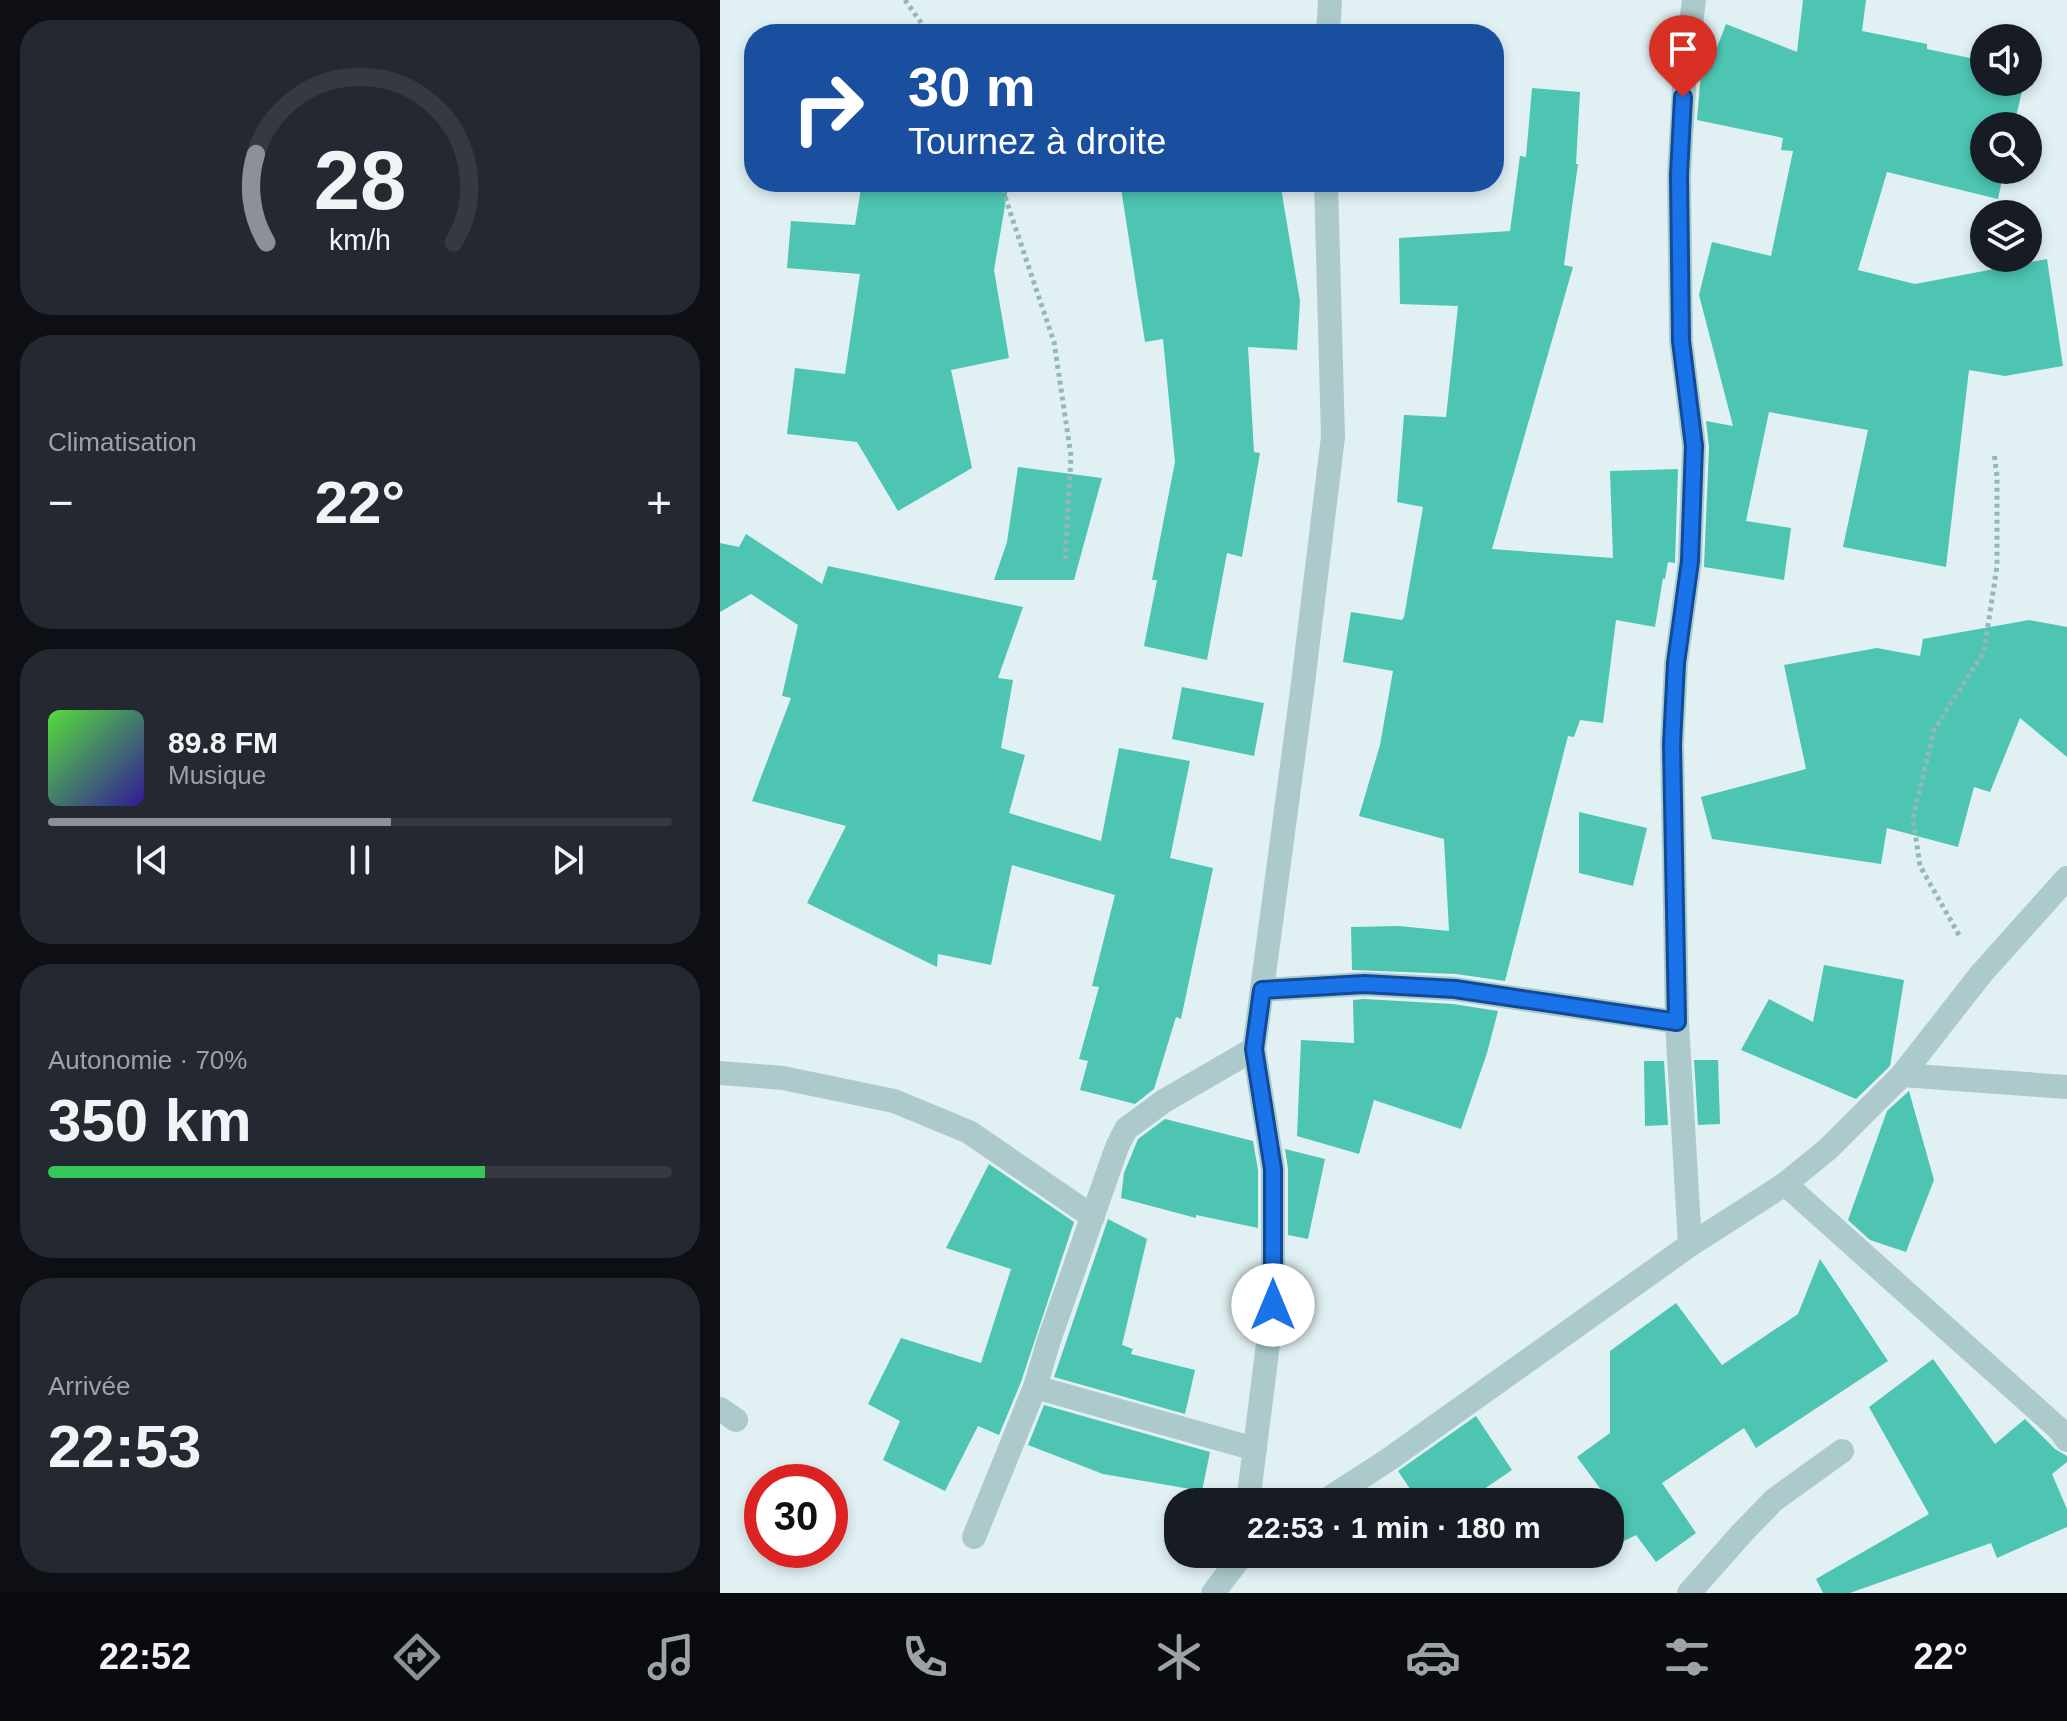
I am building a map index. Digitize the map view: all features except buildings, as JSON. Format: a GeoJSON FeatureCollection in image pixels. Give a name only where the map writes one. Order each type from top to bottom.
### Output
{"type":"FeatureCollection","features":[{"type":"Feature","properties":{"kind":"street"},"geometry":{"type":"LineString","coordinates":[[1329,24],[1330,0]]}},
{"type":"Feature","properties":{"kind":"street"},"geometry":{"type":"LineString","coordinates":[[1690,1245],[1677,1022],[1672,744],[1676,663],[1690,561],[1694,446],[1681,341],[1679,175],[1685,70],[1694,0]]}},
{"type":"Feature","properties":{"kind":"street"},"geometry":{"type":"LineString","coordinates":[[1250,1488],[1273,1305],[1273,1169],[1254,1049],[1333,437],[1326,192]]}},
{"type":"Feature","properties":{"kind":"street"},"geometry":{"type":"LineString","coordinates":[[1345,1488],[1690,1245],[1785,1184],[1828,1149],[1902,1075],[1981,974],[2067,878]]}},
{"type":"Feature","properties":{"kind":"street"},"geometry":{"type":"LineString","coordinates":[[1262,990],[1364,984],[1455,989],[1677,1022]]}},
{"type":"Feature","properties":{"kind":"street"},"geometry":{"type":"LineString","coordinates":[[974,1537],[1035,1387],[1117,1147],[1126,1129],[1164,1101],[1254,1049]]}},
{"type":"Feature","properties":{"kind":"street"},"geometry":{"type":"LineString","coordinates":[[720,1073],[783,1078],[894,1101],[969,1132],[1093,1217]]}},
{"type":"Feature","properties":{"kind":"street"},"geometry":{"type":"LineString","coordinates":[[1902,1075],[2067,1087]]}},
{"type":"Feature","properties":{"kind":"street"},"geometry":{"type":"LineString","coordinates":[[1785,1184],[2060,1430],[2067,1440]]}},
{"type":"Feature","properties":{"kind":"street"},"geometry":{"type":"LineString","coordinates":[[1035,1387],[1255,1449]]}},
{"type":"Feature","properties":{"kind":"street"},"geometry":{"type":"LineString","coordinates":[[1689,1593],[1774,1500],[1842,1451]]}},
{"type":"Feature","properties":{"kind":"street"},"geometry":{"type":"LineString","coordinates":[[1213,1593],[1232,1568]]}},
{"type":"Feature","properties":{"kind":"path"},"geometry":{"type":"LineString","coordinates":[[905,0],[922,24]]}},
{"type":"Feature","properties":{"kind":"path"},"geometry":{"type":"LineString","coordinates":[[1003,192],[1054,342],[1071,456],[1065,559]]}},
{"type":"Feature","properties":{"kind":"path"},"geometry":{"type":"LineString","coordinates":[[1981,974],[1920,866],[1913,818],[1934,730],[1984,652],[1997,566],[1994,453]]}},
{"type":"Feature","properties":{"kind":"route"},"geometry":{"type":"LineString","coordinates":[[1273,1305],[1273,1169],[1254,1049],[1262,990],[1364,984],[1455,989],[1677,1022],[1672,744],[1676,663],[1690,561],[1694,446],[1681,341],[1679,175],[1683,97]]}}]}
